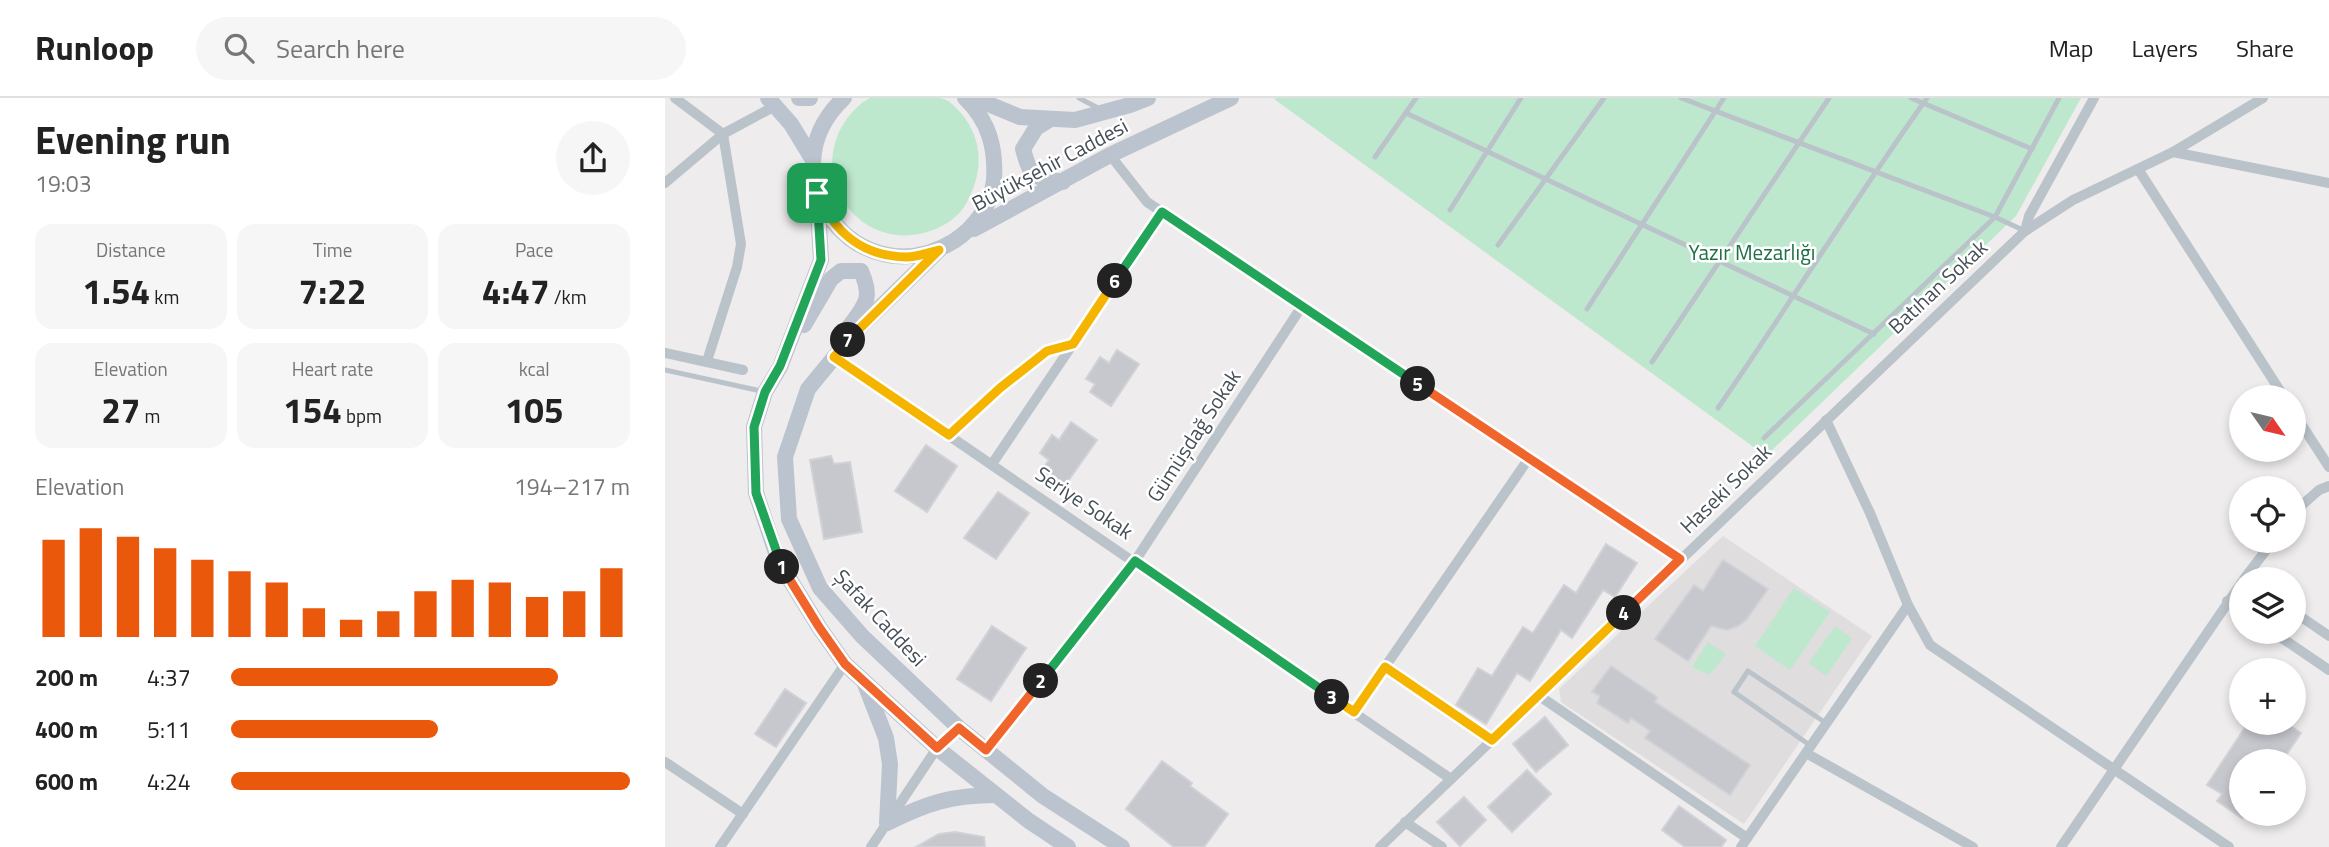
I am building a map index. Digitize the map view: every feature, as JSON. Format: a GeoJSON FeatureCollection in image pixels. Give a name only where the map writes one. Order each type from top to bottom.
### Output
{"type":"FeatureCollection","features":[{"type":"Feature","properties":{"kind":"main road"},"geometry":{"type":"LineString","coordinates":[[799,98],[810,98]]}},
{"type":"Feature","properties":{"kind":"main road"},"geometry":{"type":"LineString","coordinates":[[782,361],[821,260],[813,160],[818,133],[832,109],[844,98]]}},
{"type":"Feature","properties":{"kind":"main road"},"geometry":{"type":"LineString","coordinates":[[965,98],[977,109],[990,133],[995,160],[993,187],[983,213],[965,234]]}},
{"type":"Feature","properties":{"kind":"main road","name":"Büyükşehir Caddesi"},"geometry":{"type":"LineString","coordinates":[[974,98],[1020,117],[1075,120],[1148,98]]}},
{"type":"Feature","properties":{"kind":"main road","name":"Büyükşehir Caddesi"},"geometry":{"type":"LineString","coordinates":[[939,250],[1110,155],[1231,98]]}},
{"type":"Feature","properties":{"kind":"main road"},"geometry":{"type":"LineString","coordinates":[[772,102],[791,124],[813,160]]}},
{"type":"Feature","properties":{"kind":"main road"},"geometry":{"type":"LineString","coordinates":[[1051,119],[1036,128],[1023,149],[1030,172],[1041,178],[1063,182]]}},
{"type":"Feature","properties":{"kind":"main road"},"geometry":{"type":"LineString","coordinates":[[817,193],[828,216],[849,239],[877,253],[908,257],[939,250]]}},
{"type":"Feature","properties":{"kind":"main road","name":"Şafak Caddesi"},"geometry":{"type":"LineString","coordinates":[[939,250],[899,288],[834,357],[808,389],[785,457],[789,519],[820,588],[862,636],[986,750],[1044,796],[1122,847]]}},
{"type":"Feature","properties":{"kind":"main road"},"geometry":{"type":"LineString","coordinates":[[834,357],[847,329],[865,305],[869,289],[861,271],[841,271],[831,279],[765,392],[754,427],[756,493],[779,562],[845,664],[937,748],[1029,821],[1068,847]]}},
{"type":"Feature","properties":{"kind":"main road"},"geometry":{"type":"LineString","coordinates":[[864,681],[886,738],[890,764],[887,823],[925,804],[967,795],[996,795]]}},
{"type":"Feature","properties":{"kind":"street"},"geometry":{"type":"LineString","coordinates":[[675,98],[723,134],[741,244],[734,279],[707,361]]}},
{"type":"Feature","properties":{"kind":"street"},"geometry":{"type":"LineString","coordinates":[[2025,232],[2029,216],[2094,98]]}},
{"type":"Feature","properties":{"kind":"street","name":"Batıhan Sokak"},"geometry":{"type":"LineString","coordinates":[[1826,419],[2025,232],[2073,200],[2173,152],[2263,98]]}},
{"type":"Feature","properties":{"kind":"street"},"geometry":{"type":"LineString","coordinates":[[665,183],[723,134],[772,102]]}},
{"type":"Feature","properties":{"kind":"street"},"geometry":{"type":"LineString","coordinates":[[2173,152],[2329,183]]}},
{"type":"Feature","properties":{"kind":"street"},"geometry":{"type":"LineString","coordinates":[[1110,155],[1147,202],[1680,559]]}},
{"type":"Feature","properties":{"kind":"street"},"geometry":{"type":"LineString","coordinates":[[2139,169],[2276,385]]}},
{"type":"Feature","properties":{"kind":"street"},"geometry":{"type":"LineString","coordinates":[[992,464],[1162,212]]}},
{"type":"Feature","properties":{"kind":"street","name":"Gümüşdağ Sokak"},"geometry":{"type":"LineString","coordinates":[[986,750],[1135,561],[1302,306]]}},
{"type":"Feature","properties":{"kind":"street"},"geometry":{"type":"LineString","coordinates":[[665,353],[743,370]]}},
{"type":"Feature","properties":{"kind":"street","name":"Seriye Sokak"},"geometry":{"type":"LineString","coordinates":[[834,357],[1451,779]]}},
{"type":"Feature","properties":{"kind":"street"},"geometry":{"type":"LineString","coordinates":[[1826,419],[1870,513],[1908,605],[1930,645],[2229,847]]}},
{"type":"Feature","properties":{"kind":"street","name":"Haseki Sokak"},"geometry":{"type":"LineString","coordinates":[[1380,847],[1826,419]]}},
{"type":"Feature","properties":{"kind":"street"},"geometry":{"type":"LineString","coordinates":[[2307,433],[2329,467]]}},
{"type":"Feature","properties":{"kind":"street"},"geometry":{"type":"LineString","coordinates":[[1354,712],[1529,458]]}},
{"type":"Feature","properties":{"kind":"street"},"geometry":{"type":"LineString","coordinates":[[2306,501],[2319,490],[2329,486]]}},
{"type":"Feature","properties":{"kind":"street"},"geometry":{"type":"LineString","coordinates":[[2253,567],[2264,553]]}},
{"type":"Feature","properties":{"kind":"street"},"geometry":{"type":"LineString","coordinates":[[2061,847],[2229,598]]}},
{"type":"Feature","properties":{"kind":"street"},"geometry":{"type":"LineString","coordinates":[[1538,695],[1744,843],[1908,605]]}},
{"type":"Feature","properties":{"kind":"street"},"geometry":{"type":"LineString","coordinates":[[2306,620],[2329,636]]}},
{"type":"Feature","properties":{"kind":"street"},"geometry":{"type":"LineString","coordinates":[[2291,644],[2329,670]]}},
{"type":"Feature","properties":{"kind":"street"},"geometry":{"type":"LineString","coordinates":[[720,847],[845,664]]}},
{"type":"Feature","properties":{"kind":"street"},"geometry":{"type":"LineString","coordinates":[[1385,667],[1492,740]]}},
{"type":"Feature","properties":{"kind":"street"},"geometry":{"type":"LineString","coordinates":[[871,847],[937,748],[959,728]]}},
{"type":"Feature","properties":{"kind":"street"},"geometry":{"type":"LineString","coordinates":[[1808,749],[1973,847]]}},
{"type":"Feature","properties":{"kind":"street"},"geometry":{"type":"LineString","coordinates":[[665,762],[743,814]]}},
{"type":"Feature","properties":{"kind":"street"},"geometry":{"type":"LineString","coordinates":[[1405,822],[1442,847]]}},
{"type":"Feature","properties":{"kind":"lane"},"geometry":{"type":"LineString","coordinates":[[1079,98],[1106,112]]}},
{"type":"Feature","properties":{"kind":"lane"},"geometry":{"type":"LineString","coordinates":[[1375,157],[1416,98]]}},
{"type":"Feature","properties":{"kind":"lane"},"geometry":{"type":"LineString","coordinates":[[1450,210],[1521,98]]}},
{"type":"Feature","properties":{"kind":"lane"},"geometry":{"type":"LineString","coordinates":[[1498,245],[1604,98]]}},
{"type":"Feature","properties":{"kind":"lane"},"geometry":{"type":"LineString","coordinates":[[1681,98],[1995,217],[2025,232]]}},
{"type":"Feature","properties":{"kind":"lane"},"geometry":{"type":"LineString","coordinates":[[1587,309],[1724,98]]}},
{"type":"Feature","properties":{"kind":"lane"},"geometry":{"type":"LineString","coordinates":[[1652,362],[1829,98]]}},
{"type":"Feature","properties":{"kind":"lane"},"geometry":{"type":"LineString","coordinates":[[1911,98],[1926,100],[2032,149]]}},
{"type":"Feature","properties":{"kind":"lane"},"geometry":{"type":"LineString","coordinates":[[1764,438],[1995,217],[2059,98]]}},
{"type":"Feature","properties":{"kind":"lane"},"geometry":{"type":"LineString","coordinates":[[1718,408],[1795,297],[1875,171],[1926,100]]}},
{"type":"Feature","properties":{"kind":"lane"},"geometry":{"type":"LineString","coordinates":[[1406,113],[1874,334]]}},
{"type":"Feature","properties":{"kind":"lane"},"geometry":{"type":"LineString","coordinates":[[949,435],[1000,388],[1047,351],[1073,344]]}},
{"type":"Feature","properties":{"kind":"lane"},"geometry":{"type":"LineString","coordinates":[[665,370],[765,392]]}},
{"type":"Feature","properties":{"kind":"lane"},"geometry":{"type":"LineString","coordinates":[[1808,749],[1734,692],[1748,671],[1826,723]]}},
{"type":"Feature","properties":{"kind":"shaded area"},"geometry":{"type":"Polygon","coordinates":[[[1723,536],[1872,636],[1744,824],[1561,702],[1559,689],[1723,536]]]}},
{"type":"Feature","properties":{"kind":"green space"},"geometry":{"type":"Polygon","coordinates":[[[870,98],[940,98],[954,106],[969,124],[978,147],[978,171],[961,211],[945,225],[907,235],[885,233],[866,224],[850,210],[839,193],[833,172],[833,151],[847,119],[857,107],[870,98]]]}},
{"type":"Feature","properties":{"kind":"green space","name":"Yazır Mezarlığı"},"geometry":{"type":"Polygon","coordinates":[[[2081,98],[2016,216],[1766,456],[1274,99],[2081,98]]]}},
{"type":"Feature","properties":{"kind":"green space"},"geometry":{"type":"Polygon","coordinates":[[[1794,588],[1830,612],[1790,670],[1755,646],[1794,588]]]}},
{"type":"Feature","properties":{"kind":"green space"},"geometry":{"type":"Polygon","coordinates":[[[1835,626],[1852,639],[1826,676],[1809,663],[1835,626]]]}},
{"type":"Feature","properties":{"kind":"green space"},"geometry":{"type":"Polygon","coordinates":[[[1708,642],[1726,654],[1712,672],[1707,674],[1692,667],[1708,642]]]}},
{"type":"Feature","properties":{"kind":"building"},"geometry":{"type":"Polygon","coordinates":[[[1117,350],[1139,364],[1111,406],[1090,392],[1095,384],[1086,379],[1100,357],[1109,363],[1117,350]]]}},
{"type":"Feature","properties":{"kind":"building"},"geometry":{"type":"Polygon","coordinates":[[[1071,422],[1097,440],[1063,488],[1040,472],[1049,460],[1040,453],[1052,435],[1059,440],[1071,422]]]}},
{"type":"Feature","properties":{"kind":"building"},"geometry":{"type":"Polygon","coordinates":[[[926,445],[957,466],[927,512],[895,491],[926,445]]]}},
{"type":"Feature","properties":{"kind":"building"},"geometry":{"type":"Polygon","coordinates":[[[831,456],[834,464],[850,462],[862,532],[824,539],[810,460],[831,456]]]}},
{"type":"Feature","properties":{"kind":"building"},"geometry":{"type":"Polygon","coordinates":[[[998,492],[1029,513],[996,559],[964,538],[998,492]]]}},
{"type":"Feature","properties":{"kind":"building"},"geometry":{"type":"Polygon","coordinates":[[[1606,544],[1637,563],[1615,597],[1603,590],[1572,638],[1561,630],[1530,681],[1517,673],[1486,724],[1456,705],[1478,668],[1492,676],[1523,627],[1533,633],[1564,585],[1576,593],[1606,544]]]}},
{"type":"Feature","properties":{"kind":"building"},"geometry":{"type":"Polygon","coordinates":[[[1723,560],[1768,589],[1746,620],[1738,626],[1727,630],[1711,626],[1688,661],[1655,639],[1694,585],[1703,591],[1723,560]]]}},
{"type":"Feature","properties":{"kind":"building"},"geometry":{"type":"Polygon","coordinates":[[[992,626],[1026,648],[991,701],[957,679],[992,626]]]}},
{"type":"Feature","properties":{"kind":"building"},"geometry":{"type":"Polygon","coordinates":[[[1611,666],[1657,697],[1655,702],[1750,765],[1730,795],[1645,738],[1650,731],[1631,718],[1628,723],[1597,703],[1600,696],[1592,692],[1611,666]]]}},
{"type":"Feature","properties":{"kind":"building"},"geometry":{"type":"Polygon","coordinates":[[[785,689],[806,703],[776,747],[755,734],[785,689]]]}},
{"type":"Feature","properties":{"kind":"building"},"geometry":{"type":"Polygon","coordinates":[[[1545,717],[1568,745],[1536,772],[1513,744],[1545,717]]]}},
{"type":"Feature","properties":{"kind":"building"},"geometry":{"type":"Polygon","coordinates":[[[2240,735],[2300,735],[2290,749],[2231,749],[2240,735]]]}},
{"type":"Feature","properties":{"kind":"building"},"geometry":{"type":"Polygon","coordinates":[[[2229,752],[2229,809],[2217,801],[2222,794],[2207,785],[2229,752]]]}},
{"type":"Feature","properties":{"kind":"building"},"geometry":{"type":"Polygon","coordinates":[[[1162,761],[1228,814],[1204,847],[1174,847],[1126,809],[1162,761]]]}},
{"type":"Feature","properties":{"kind":"building"},"geometry":{"type":"Polygon","coordinates":[[[1527,770],[1551,794],[1512,832],[1488,807],[1527,770]]]}},
{"type":"Feature","properties":{"kind":"building"},"geometry":{"type":"Polygon","coordinates":[[[1464,797],[1486,820],[1460,846],[1437,822],[1464,797]]]}},
{"type":"Feature","properties":{"kind":"building"},"geometry":{"type":"Polygon","coordinates":[[[1679,806],[1726,840],[1721,847],[1685,847],[1662,830],[1679,806]]]}},
{"type":"Feature","properties":{"kind":"building"},"geometry":{"type":"Polygon","coordinates":[[[955,832],[984,837],[985,847],[916,847],[939,834],[955,832]]]}},
{"type":"Feature","properties":{"kind":"route"},"geometry":{"type":"LineString","coordinates":[[817,193],[828,216],[849,239],[877,253],[908,257],[939,250],[855,332],[834,357],[949,435],[1000,388],[1047,351],[1073,344],[1162,212],[1680,559],[1492,740],[1385,667],[1354,712],[1135,561],[986,750],[959,728],[937,748],[845,664],[779,562],[756,493],[754,427],[765,392],[780,366],[821,260],[817,193]]}}]}
